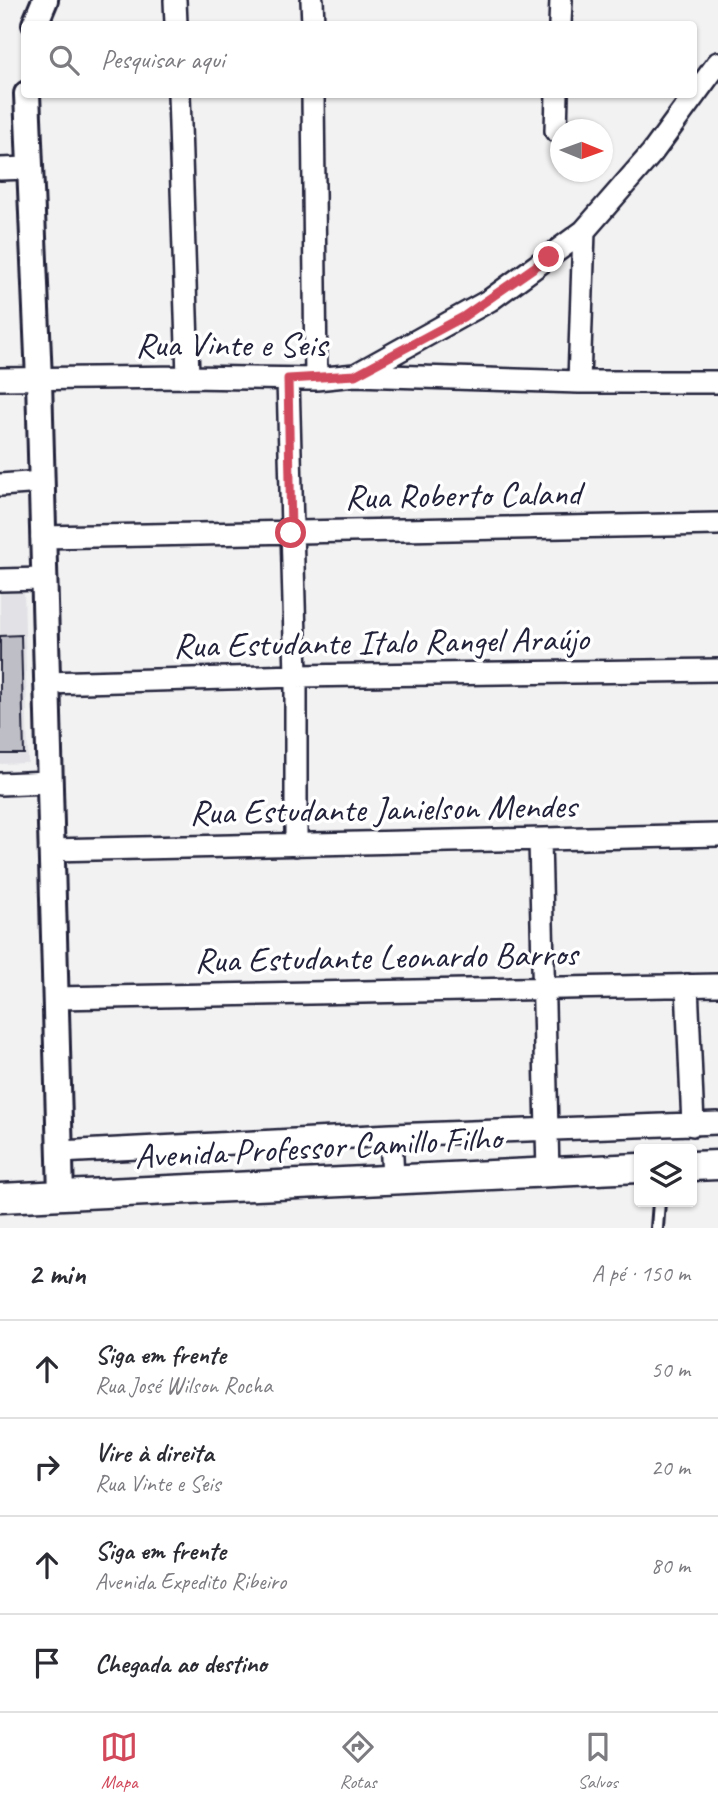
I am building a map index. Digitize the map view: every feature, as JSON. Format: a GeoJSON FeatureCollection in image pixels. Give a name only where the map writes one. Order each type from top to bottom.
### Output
{"type":"FeatureCollection","features":[{"type":"Feature","properties":{"kind":"main road"},"geometry":{"type":"LineString","coordinates":[[697,1166],[718,1165]]}},
{"type":"Feature","properties":{"kind":"main road","name":"Avenida Professor Camillo Filho"},"geometry":{"type":"LineString","coordinates":[[0,1198],[634,1168]]}},
{"type":"Feature","properties":{"kind":"street"},"geometry":{"type":"LineString","coordinates":[[36,21],[45,0]]}},
{"type":"Feature","properties":{"kind":"street"},"geometry":{"type":"LineString","coordinates":[[176,0],[176,21]]}},
{"type":"Feature","properties":{"kind":"street"},"geometry":{"type":"LineString","coordinates":[[312,0],[313,21]]}},
{"type":"Feature","properties":{"kind":"street"},"geometry":{"type":"LineString","coordinates":[[560,21],[561,0]]}},
{"type":"Feature","properties":{"kind":"street"},"geometry":{"type":"LineString","coordinates":[[698,83],[718,63]]}},
{"type":"Feature","properties":{"kind":"street"},"geometry":{"type":"LineString","coordinates":[[27,98],[39,380],[61,1196]]}},
{"type":"Feature","properties":{"kind":"street"},"geometry":{"type":"LineString","coordinates":[[179,98],[188,377]]}},
{"type":"Feature","properties":{"kind":"street"},"geometry":{"type":"LineString","coordinates":[[313,98],[316,379]]}},
{"type":"Feature","properties":{"kind":"street"},"geometry":{"type":"LineString","coordinates":[[556,119],[557,98]]}},
{"type":"Feature","properties":{"kind":"street"},"geometry":{"type":"LineString","coordinates":[[355,375],[490,300],[584,231],[652,153],[688,98]]}},
{"type":"Feature","properties":{"kind":"street"},"geometry":{"type":"LineString","coordinates":[[0,169],[29,168]]}},
{"type":"Feature","properties":{"kind":"street"},"geometry":{"type":"LineString","coordinates":[[579,382],[584,231]]}},
{"type":"Feature","properties":{"kind":"street","name":"Rua Vinte e Seis"},"geometry":{"type":"LineString","coordinates":[[0,379],[316,379],[355,375],[579,382],[718,382]]}},
{"type":"Feature","properties":{"kind":"street"},"geometry":{"type":"LineString","coordinates":[[288,379],[296,676],[296,845]]}},
{"type":"Feature","properties":{"kind":"street"},"geometry":{"type":"LineString","coordinates":[[0,485],[42,482]]}},
{"type":"Feature","properties":{"kind":"street","name":"Rua Roberto Caland"},"geometry":{"type":"LineString","coordinates":[[42,537],[718,524]]}},
{"type":"Feature","properties":{"kind":"street"},"geometry":{"type":"LineString","coordinates":[[0,580],[43,579]]}},
{"type":"Feature","properties":{"kind":"street","name":"Rua Estudante Italo Rangel Araújo"},"geometry":{"type":"LineString","coordinates":[[46,683],[296,676],[718,670]]}},
{"type":"Feature","properties":{"kind":"street"},"geometry":{"type":"LineString","coordinates":[[0,785],[49,782]]}},
{"type":"Feature","properties":{"kind":"street","name":"Rua Estudante Janielson Mendes"},"geometry":{"type":"LineString","coordinates":[[50,850],[718,835]]}},
{"type":"Feature","properties":{"kind":"street"},"geometry":{"type":"LineString","coordinates":[[540,840],[548,1173]]}},
{"type":"Feature","properties":{"kind":"street"},"geometry":{"type":"LineString","coordinates":[[687,985],[693,1125]]}},
{"type":"Feature","properties":{"kind":"street","name":"Rua Estudante Leonardo Barros"},"geometry":{"type":"LineString","coordinates":[[56,998],[542,986],[718,985]]}},
{"type":"Feature","properties":{"kind":"street"},"geometry":{"type":"LineString","coordinates":[[60,1152],[391,1135],[718,1123]]}},
{"type":"Feature","properties":{"kind":"street"},"geometry":{"type":"LineString","coordinates":[[391,1135],[393,1180]]}},
{"type":"Feature","properties":{"kind":"lane"},"geometry":{"type":"LineString","coordinates":[[657,1228],[659,1207]]}},
{"type":"Feature","properties":{"kind":"shaded area"},"geometry":{"type":"Polygon","coordinates":[[[24,586],[28,763],[0,764],[0,587],[24,586]]]}},
{"type":"Feature","properties":{"kind":"building"},"geometry":{"type":"Polygon","coordinates":[[[21,635],[24,754],[0,754],[0,636],[21,635]]]}},
{"type":"Feature","properties":{"kind":"route"},"geometry":{"type":"LineString","coordinates":[[291,533],[288,379],[355,375],[463,317],[549,257]]}}]}
